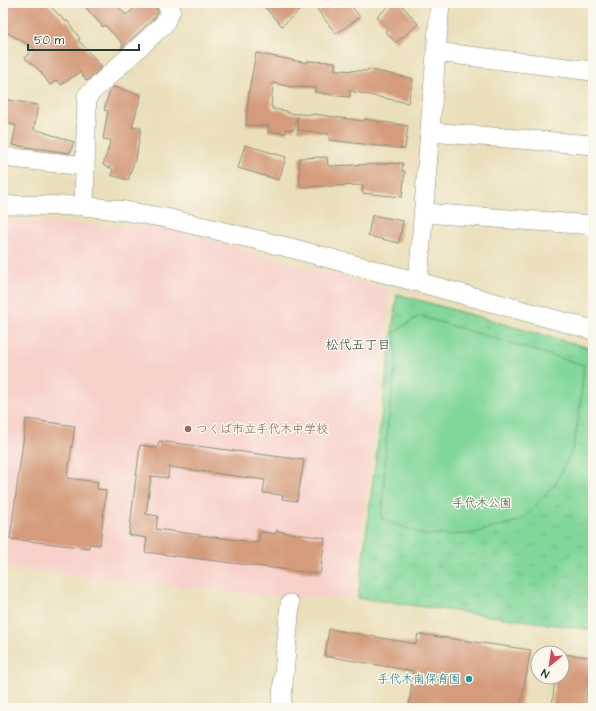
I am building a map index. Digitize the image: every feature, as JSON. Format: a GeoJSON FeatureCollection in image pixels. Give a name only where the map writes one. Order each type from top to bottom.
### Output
{"type":"FeatureCollection","features":[{"type":"Feature","properties":{"kind":"street"},"geometry":{"type":"LineString","coordinates":[[84,206],[86,96],[164,24],[171,10],[166,3]]}},
{"type":"Feature","properties":{"kind":"street"},"geometry":{"type":"LineString","coordinates":[[418,282],[440,3]]}},
{"type":"Feature","properties":{"kind":"street"},"geometry":{"type":"LineString","coordinates":[[436,52],[593,71]]}},
{"type":"Feature","properties":{"kind":"street"},"geometry":{"type":"LineString","coordinates":[[430,132],[593,145]]}},
{"type":"Feature","properties":{"kind":"street"},"geometry":{"type":"LineString","coordinates":[[3,157],[85,166]]}},
{"type":"Feature","properties":{"kind":"street"},"geometry":{"type":"LineString","coordinates":[[3,205],[84,206],[166,218],[287,247],[593,330]]}},
{"type":"Feature","properties":{"kind":"street"},"geometry":{"type":"LineString","coordinates":[[424,213],[593,226]]}},
{"type":"Feature","properties":{"kind":"street"},"geometry":{"type":"LineString","coordinates":[[281,708],[290,604]]}},
{"type":"Feature","properties":{"kind":"shaded area","name":"つくば市立手代木中学校"},"geometry":{"type":"Polygon","coordinates":[[[3,221],[165,228],[390,290],[354,598],[290,598],[16,569],[3,570],[3,221]]]}},
{"type":"Feature","properties":{"kind":"green space","name":"手代木公園"},"geometry":{"type":"Polygon","coordinates":[[[397,294],[593,349],[593,630],[358,598],[397,294]]]}},
{"type":"Feature","properties":{"kind":"green space"},"geometry":{"type":"Polygon","coordinates":[[[419,316],[584,365],[579,416],[573,448],[556,483],[522,520],[470,534],[425,535],[382,519],[386,439],[396,364],[395,332],[419,316]]]}},
{"type":"Feature","properties":{"kind":"building"},"geometry":{"type":"Polygon","coordinates":[[[3,3],[47,3],[66,22],[67,20],[80,39],[78,40],[102,67],[87,81],[80,72],[61,85],[57,80],[50,85],[40,71],[25,58],[34,48],[3,30],[3,3]]]}},
{"type":"Feature","properties":{"kind":"building"},"geometry":{"type":"Polygon","coordinates":[[[82,3],[116,3],[126,15],[141,3],[155,3],[158,11],[155,17],[121,49],[123,44],[105,25],[103,27],[82,3]]]}},
{"type":"Feature","properties":{"kind":"building"},"geometry":{"type":"Polygon","coordinates":[[[261,3],[308,3],[282,26],[261,3]]]}},
{"type":"Feature","properties":{"kind":"building"},"geometry":{"type":"Polygon","coordinates":[[[324,3],[349,3],[360,17],[336,34],[317,9],[324,3]]]}},
{"type":"Feature","properties":{"kind":"building"},"geometry":{"type":"Polygon","coordinates":[[[392,3],[400,3],[418,24],[396,43],[385,31],[388,29],[377,17],[392,3]]]}},
{"type":"Feature","properties":{"kind":"building"},"geometry":{"type":"Polygon","coordinates":[[[256,53],[307,63],[307,61],[335,62],[335,70],[367,71],[368,69],[413,79],[408,103],[350,91],[350,97],[338,96],[315,92],[316,88],[292,87],[273,83],[272,109],[287,111],[287,113],[313,114],[364,121],[364,119],[408,126],[405,149],[329,140],[329,134],[298,130],[297,117],[294,130],[286,129],[286,133],[268,132],[269,126],[246,125],[249,91],[256,53]]]}},
{"type":"Feature","properties":{"kind":"building"},"geometry":{"type":"Polygon","coordinates":[[[113,87],[141,95],[132,127],[141,128],[137,153],[128,180],[111,175],[113,169],[103,165],[111,140],[103,139],[108,111],[104,110],[110,90],[113,87]]]}},
{"type":"Feature","properties":{"kind":"building"},"geometry":{"type":"Polygon","coordinates":[[[3,99],[38,105],[34,129],[74,142],[70,153],[12,145],[16,126],[3,122],[3,99]]]}},
{"type":"Feature","properties":{"kind":"building"},"geometry":{"type":"Polygon","coordinates":[[[245,145],[286,157],[279,180],[238,168],[245,145]]]}},
{"type":"Feature","properties":{"kind":"building"},"geometry":{"type":"Polygon","coordinates":[[[327,157],[328,166],[403,163],[402,171],[405,171],[402,197],[362,193],[363,185],[300,187],[299,158],[327,157]]]}},
{"type":"Feature","properties":{"kind":"building"},"geometry":{"type":"Polygon","coordinates":[[[372,215],[403,221],[399,243],[368,236],[372,215]]]}},
{"type":"Feature","properties":{"kind":"building"},"geometry":{"type":"Polygon","coordinates":[[[26,419],[75,426],[67,478],[98,482],[97,489],[106,490],[100,545],[89,544],[89,548],[10,539],[26,419]]]}},
{"type":"Feature","properties":{"kind":"building"},"geometry":{"type":"Polygon","coordinates":[[[159,441],[304,460],[297,501],[282,499],[283,495],[263,493],[265,480],[169,467],[168,478],[151,476],[146,514],[158,516],[156,529],[258,543],[260,532],[276,534],[276,531],[325,538],[320,574],[145,552],[147,538],[129,535],[140,445],[158,448],[159,441]]]}},
{"type":"Feature","properties":{"kind":"building","name":"手代木南保育園"},"geometry":{"type":"Polygon","coordinates":[[[329,629],[416,644],[418,634],[530,650],[520,708],[409,708],[413,671],[325,656],[329,629]]]}},
{"type":"Feature","properties":{"kind":"building"},"geometry":{"type":"Polygon","coordinates":[[[570,655],[590,657],[585,708],[552,708],[554,685],[570,685],[570,655]]]}},
{"type":"Feature","properties":{"kind":"place","name":"つくば市立手代木中学校"},"geometry":{"type":"Point","coordinates":[188,429]}},
{"type":"Feature","properties":{"kind":"place","name":"手代木南保育園"},"geometry":{"type":"Point","coordinates":[469,679]}},
{"type":"Feature","properties":{"kind":"district","name":"松代五丁目"},"geometry":{"type":"Point","coordinates":[358,344]}}]}
